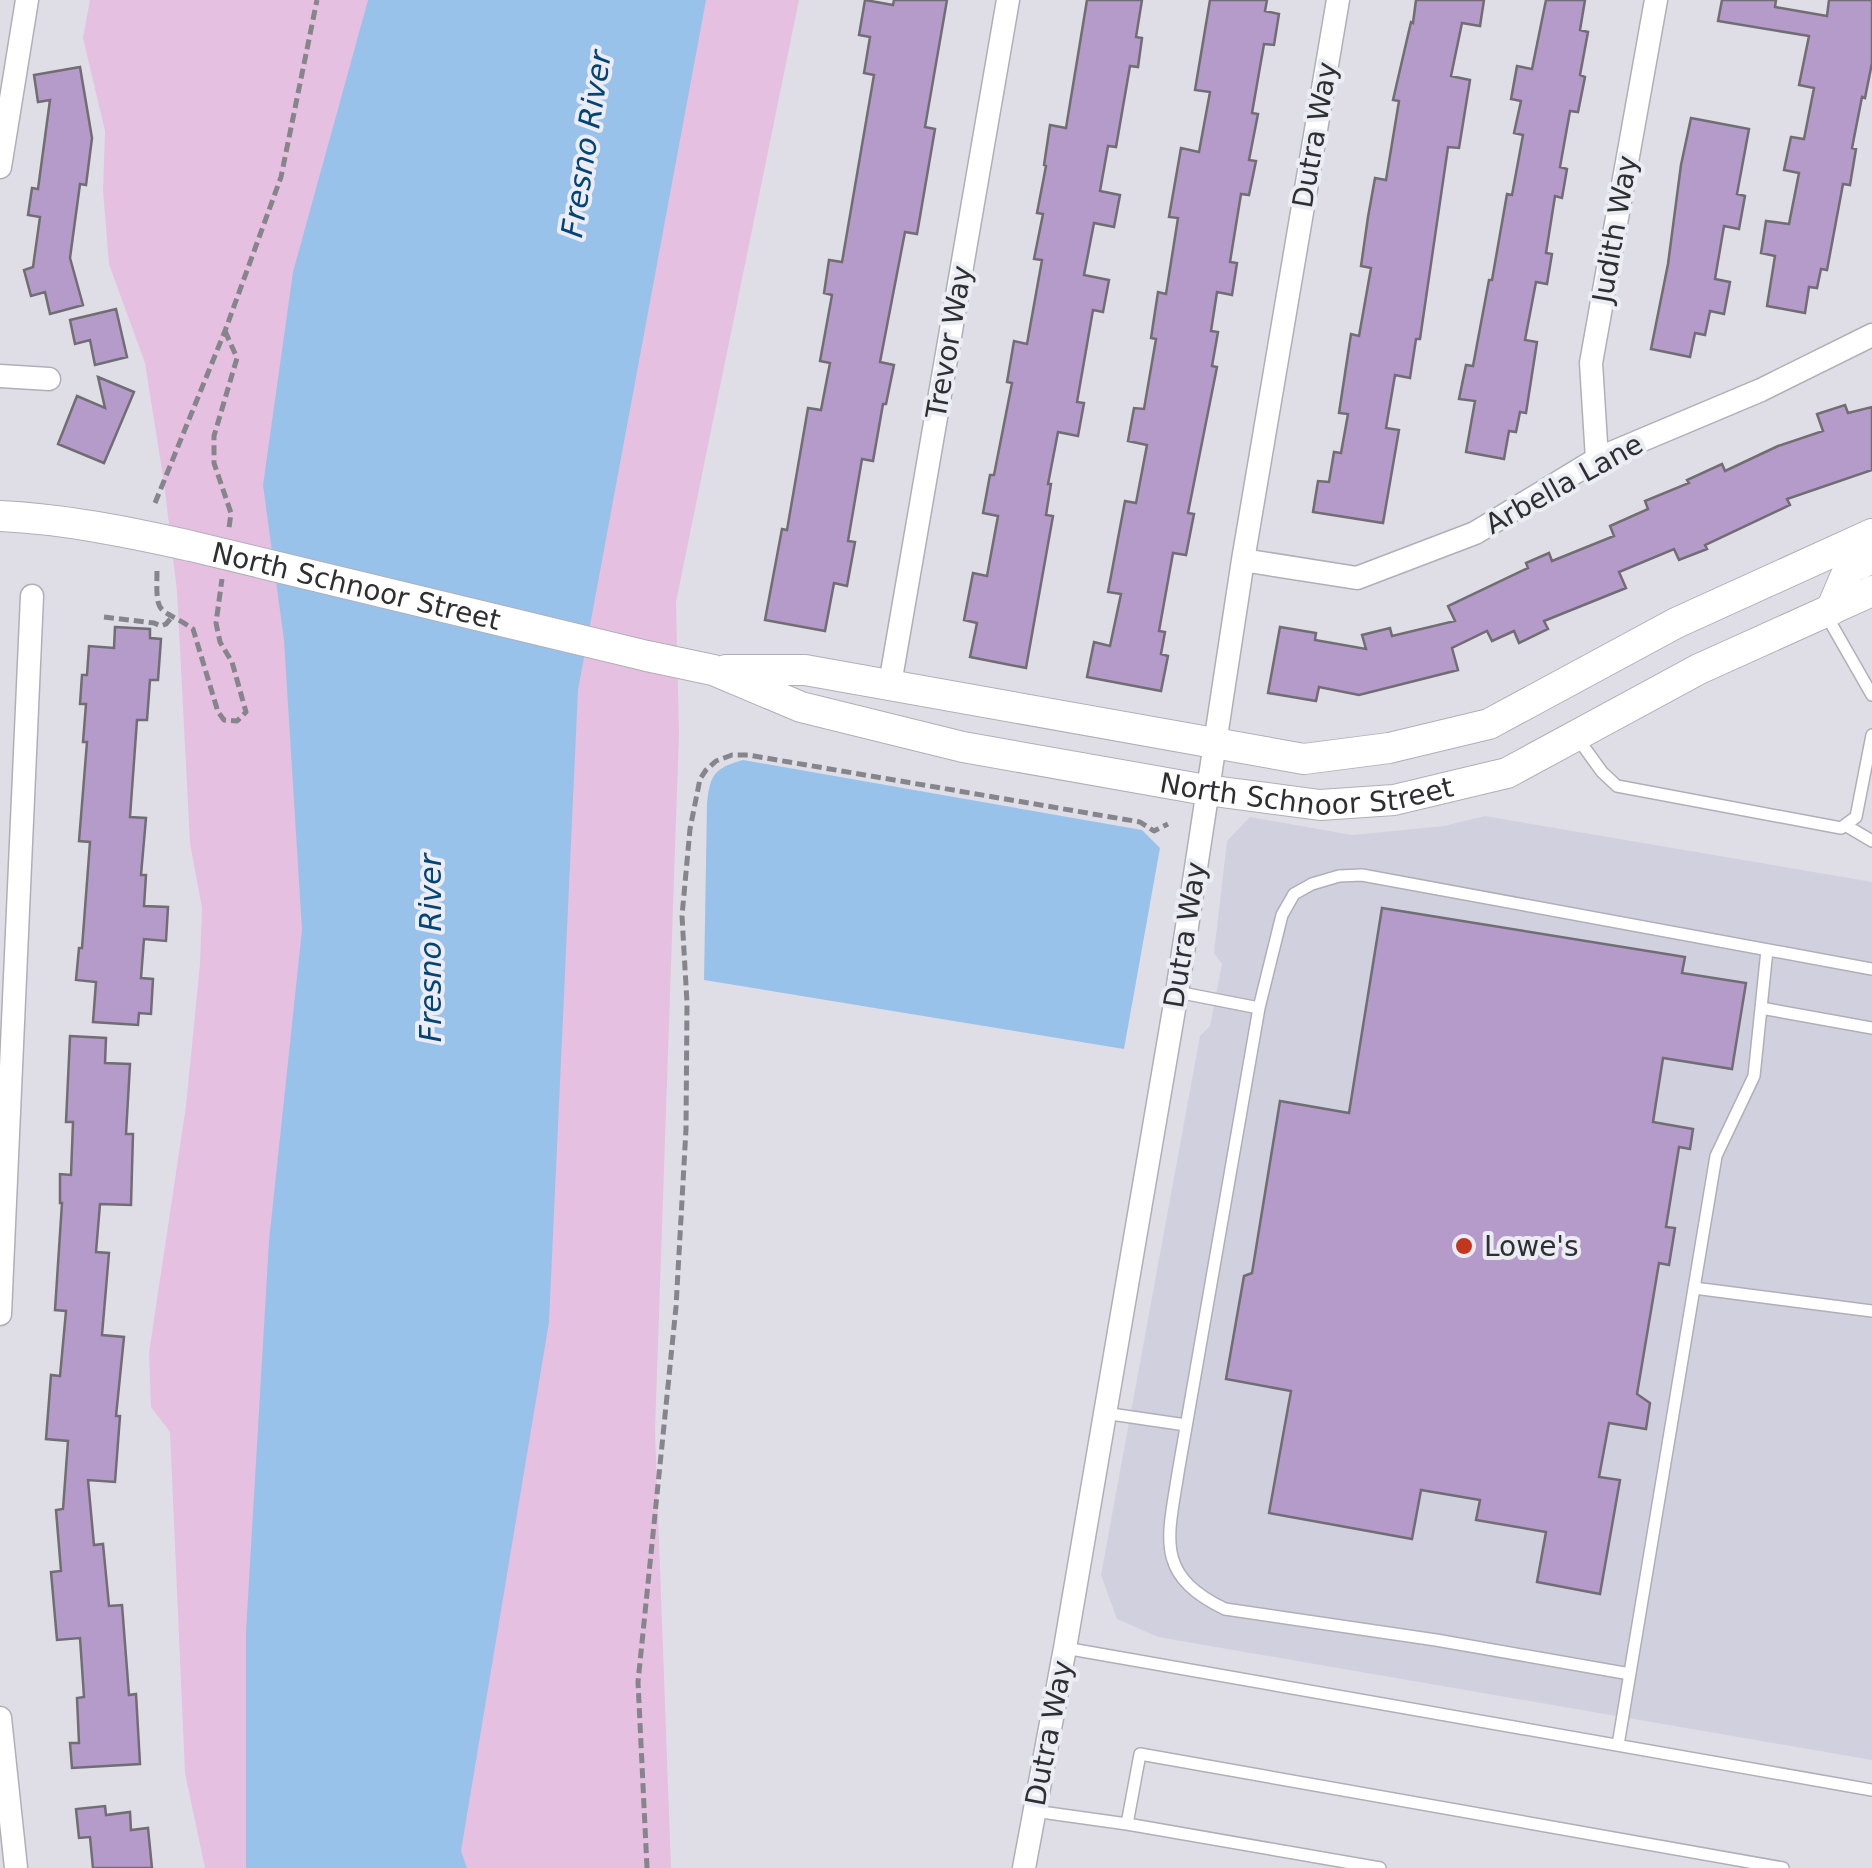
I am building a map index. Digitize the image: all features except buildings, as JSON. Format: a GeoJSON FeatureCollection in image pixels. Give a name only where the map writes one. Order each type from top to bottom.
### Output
{"type":"FeatureCollection","features":[{"type":"Feature","properties":{"kind":"street"},"geometry":{"type":"LineString","coordinates":[[1,151],[27,0]]}},
{"type":"Feature","properties":{"kind":"street","name":"Trevor Way"},"geometry":{"type":"LineString","coordinates":[[890,684],[1008,0]]}},
{"type":"Feature","properties":{"kind":"street","name":"Dutra Way"},"geometry":{"type":"LineString","coordinates":[[1024,1868],[1176,992],[1243,560],[1338,0]]}},
{"type":"Feature","properties":{"kind":"street","name":"Judith Way"},"geometry":{"type":"LineString","coordinates":[[1597,459],[1591,363],[1656,0]]}},
{"type":"Feature","properties":{"kind":"street","name":"Arbella Lane"},"geometry":{"type":"LineString","coordinates":[[1243,560],[1357,578],[1475,533],[1597,459],[1761,390],[1872,335]]}},
{"type":"Feature","properties":{"kind":"street"},"geometry":{"type":"LineString","coordinates":[[0,376],[49,379]]}},
{"type":"Feature","properties":{"kind":"street","name":"North Schnoor Street"},"geometry":{"type":"LineString","coordinates":[[0,516],[113,529],[712,670],[801,707],[963,747],[1320,806],[1394,800],[1507,772],[1699,669],[1872,591]]}},
{"type":"Feature","properties":{"kind":"street","name":"North Schnoor Street"},"geometry":{"type":"LineString","coordinates":[[712,670],[805,670],[1304,759],[1389,748],[1488,724],[1676,622],[1872,534]]}},
{"type":"Feature","properties":{"kind":"street"},"geometry":{"type":"LineString","coordinates":[[1828,611],[1849,568],[1872,559]]}},
{"type":"Feature","properties":{"kind":"street"},"geometry":{"type":"LineString","coordinates":[[0,1314],[32,596]]}},
{"type":"Feature","properties":{"kind":"street"},"geometry":{"type":"LineString","coordinates":[[0,1718],[16,1868]]}},
{"type":"Feature","properties":{"kind":"lane"},"geometry":{"type":"LineString","coordinates":[[1828,611],[1872,695]]}},
{"type":"Feature","properties":{"kind":"lane"},"geometry":{"type":"LineString","coordinates":[[1576,736],[1617,786],[1842,828],[1856,817],[1872,735]]}},
{"type":"Feature","properties":{"kind":"lane"},"geometry":{"type":"LineString","coordinates":[[1846,825],[1872,841]]}},
{"type":"Feature","properties":{"kind":"lane"},"geometry":{"type":"LineString","coordinates":[[1630,1674],[1225,1608],[1202,1598],[1176,1567],[1168,1542],[1186,1426],[1259,1008],[1282,915],[1294,894],[1303,889],[1340,876],[1362,875],[1872,969]]}},
{"type":"Feature","properties":{"kind":"lane"},"geometry":{"type":"LineString","coordinates":[[1618,1746],[1716,1156],[1754,1076],[1767,950]]}},
{"type":"Feature","properties":{"kind":"lane"},"geometry":{"type":"LineString","coordinates":[[1176,992],[1259,1008]]}},
{"type":"Feature","properties":{"kind":"lane"},"geometry":{"type":"LineString","coordinates":[[1761,1008],[1872,1028]]}},
{"type":"Feature","properties":{"kind":"lane"},"geometry":{"type":"LineString","coordinates":[[1694,1288],[1872,1311]]}},
{"type":"Feature","properties":{"kind":"lane"},"geometry":{"type":"LineString","coordinates":[[1104,1413],[1186,1426]]}},
{"type":"Feature","properties":{"kind":"lane"},"geometry":{"type":"LineString","coordinates":[[1065,1648],[1872,1790]]}},
{"type":"Feature","properties":{"kind":"lane"},"geometry":{"type":"LineString","coordinates":[[1127,1824],[1140,1754],[1783,1868]]}},
{"type":"Feature","properties":{"kind":"lane"},"geometry":{"type":"LineString","coordinates":[[1034,1810],[1380,1868]]}},
{"type":"Feature","properties":{"kind":"path"},"geometry":{"type":"LineString","coordinates":[[155,503],[225,331],[281,177],[316,0]]}},
{"type":"Feature","properties":{"kind":"path"},"geometry":{"type":"LineString","coordinates":[[104,617],[161,626],[172,616]]}},
{"type":"Feature","properties":{"kind":"path"},"geometry":{"type":"LineString","coordinates":[[647,1868],[638,1682],[676,1307],[686,1129],[687,1003],[682,916],[690,829],[700,779],[716,761],[748,755],[1140,822],[1154,832],[1168,824]]}},
{"type":"Feature","properties":{"kind":"shaded area"},"geometry":{"type":"Polygon","coordinates":[[[90,0],[799,0],[676,602],[679,733],[655,1431],[671,1868],[205,1868],[185,1773],[170,1432],[151,1407],[149,1353],[186,1106],[202,908],[190,843],[177,591],[164,483],[145,363],[109,264],[103,191],[105,131],[83,38],[90,0]]]}},
{"type":"Feature","properties":{"kind":"shaded area"},"geometry":{"type":"Polygon","coordinates":[[[1485,816],[1872,882],[1872,1760],[1158,1637],[1117,1619],[1101,1575],[1200,1036],[1210,1026],[1222,964],[1214,953],[1227,841],[1250,817],[1352,835],[1444,826],[1485,816]]]}},
{"type":"Feature","properties":{"kind":"water","name":"Fresno River"},"geometry":{"type":"Polygon","coordinates":[[[368,0],[706,0],[578,690],[549,1322],[461,1851],[467,1868],[246,1868],[246,1631],[269,1241],[302,930],[284,640],[263,485],[293,272],[368,0]]]}},
{"type":"Feature","properties":{"kind":"water"},"geometry":{"type":"Polygon","coordinates":[[[743,760],[1142,830],[1160,848],[1124,1049],[704,980],[708,794],[715,774],[743,760]]]}},
{"type":"Feature","properties":{"kind":"place","name":"Lowe's"},"geometry":{"type":"Point","coordinates":[1464,1246]}}]}
